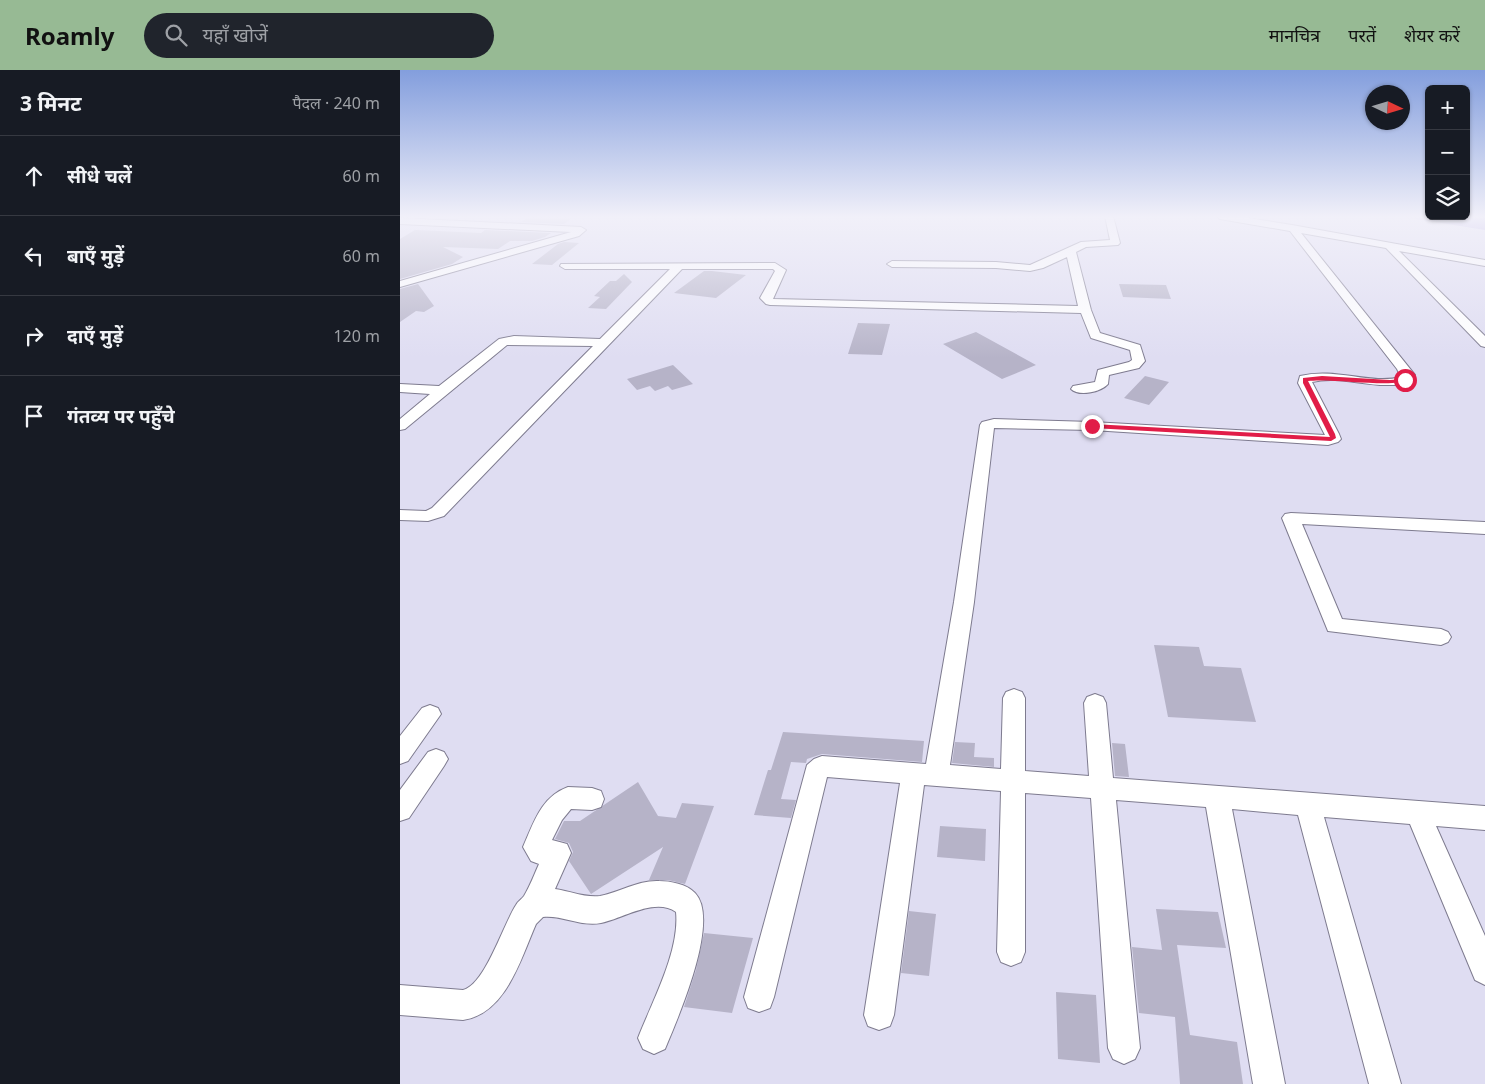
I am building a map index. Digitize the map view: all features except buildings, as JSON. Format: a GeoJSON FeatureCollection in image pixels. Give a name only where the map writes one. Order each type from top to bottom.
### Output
{"type":"FeatureCollection","features":[{"type":"Feature","properties":{"kind":"street"},"geometry":{"type":"LineString","coordinates":[[400,284],[473,263]]}},
{"type":"Feature","properties":{"kind":"street"},"geometry":{"type":"LineString","coordinates":[[892,264],[996,265],[1030,268],[1045,263]]}},
{"type":"Feature","properties":{"kind":"street"},"geometry":{"type":"LineString","coordinates":[[1074,263],[1085,310],[1095,335],[1136,348],[1138,361],[1134,365],[1102,373],[1101,384],[1096,387],[1078,389]]}},
{"type":"Feature","properties":{"kind":"street"},"geometry":{"type":"LineString","coordinates":[[879,1015],[925,775],[964,602],[987,425],[994,423],[1076,425],[1328,440],[1333,438],[1306,380],[1322,378],[1390,381],[1408,379],[1408,375],[1320,263]]}},
{"type":"Feature","properties":{"kind":"street"},"geometry":{"type":"LineString","coordinates":[[1406,263],[1485,343]]}},
{"type":"Feature","properties":{"kind":"street"},"geometry":{"type":"LineString","coordinates":[[565,266],[778,267],[781,270],[766,298],[776,302],[1085,310]]}},
{"type":"Feature","properties":{"kind":"street"},"geometry":{"type":"LineString","coordinates":[[400,515],[428,516],[438,512],[679,266]]}},
{"type":"Feature","properties":{"kind":"street"},"geometry":{"type":"LineString","coordinates":[[400,426],[442,390],[506,341],[604,343]]}},
{"type":"Feature","properties":{"kind":"street"},"geometry":{"type":"LineString","coordinates":[[400,388],[442,390]]}},
{"type":"Feature","properties":{"kind":"street"},"geometry":{"type":"LineString","coordinates":[[1441,637],[1335,626],[1291,518],[1485,528]]}},
{"type":"Feature","properties":{"kind":"street"},"geometry":{"type":"LineString","coordinates":[[1010,952],[1014,698]]}},
{"type":"Feature","properties":{"kind":"street"},"geometry":{"type":"LineString","coordinates":[[1095,703],[1124,1048]]}},
{"type":"Feature","properties":{"kind":"street"},"geometry":{"type":"LineString","coordinates":[[400,754],[430,714]]}},
{"type":"Feature","properties":{"kind":"street"},"geometry":{"type":"LineString","coordinates":[[400,810],[436,758]]}},
{"type":"Feature","properties":{"kind":"street"},"geometry":{"type":"LineString","coordinates":[[759,997],[818,768],[827,766],[1485,818]]}},
{"type":"Feature","properties":{"kind":"street"},"geometry":{"type":"LineString","coordinates":[[400,1000],[463,1004],[478,1000],[490,988],[526,914],[534,905],[558,853],[540,852],[536,847],[551,816],[563,800],[567,798],[592,799]]}},
{"type":"Feature","properties":{"kind":"street"},"geometry":{"type":"LineString","coordinates":[[1217,798],[1269,1084]]}},
{"type":"Feature","properties":{"kind":"street"},"geometry":{"type":"LineString","coordinates":[[1308,805],[1385,1084]]}},
{"type":"Feature","properties":{"kind":"street"},"geometry":{"type":"LineString","coordinates":[[1418,813],[1485,970]]}},
{"type":"Feature","properties":{"kind":"street"},"geometry":{"type":"LineString","coordinates":[[534,905],[551,902],[596,910],[646,895],[676,896],[684,900],[690,914],[690,934],[654,1038]]}},
{"type":"Feature","properties":{"kind":"route"},"geometry":{"type":"LineString","coordinates":[[1092,426],[1331,440],[1333,438],[1332,434],[1306,383],[1307,378],[1405,380]]}}]}
